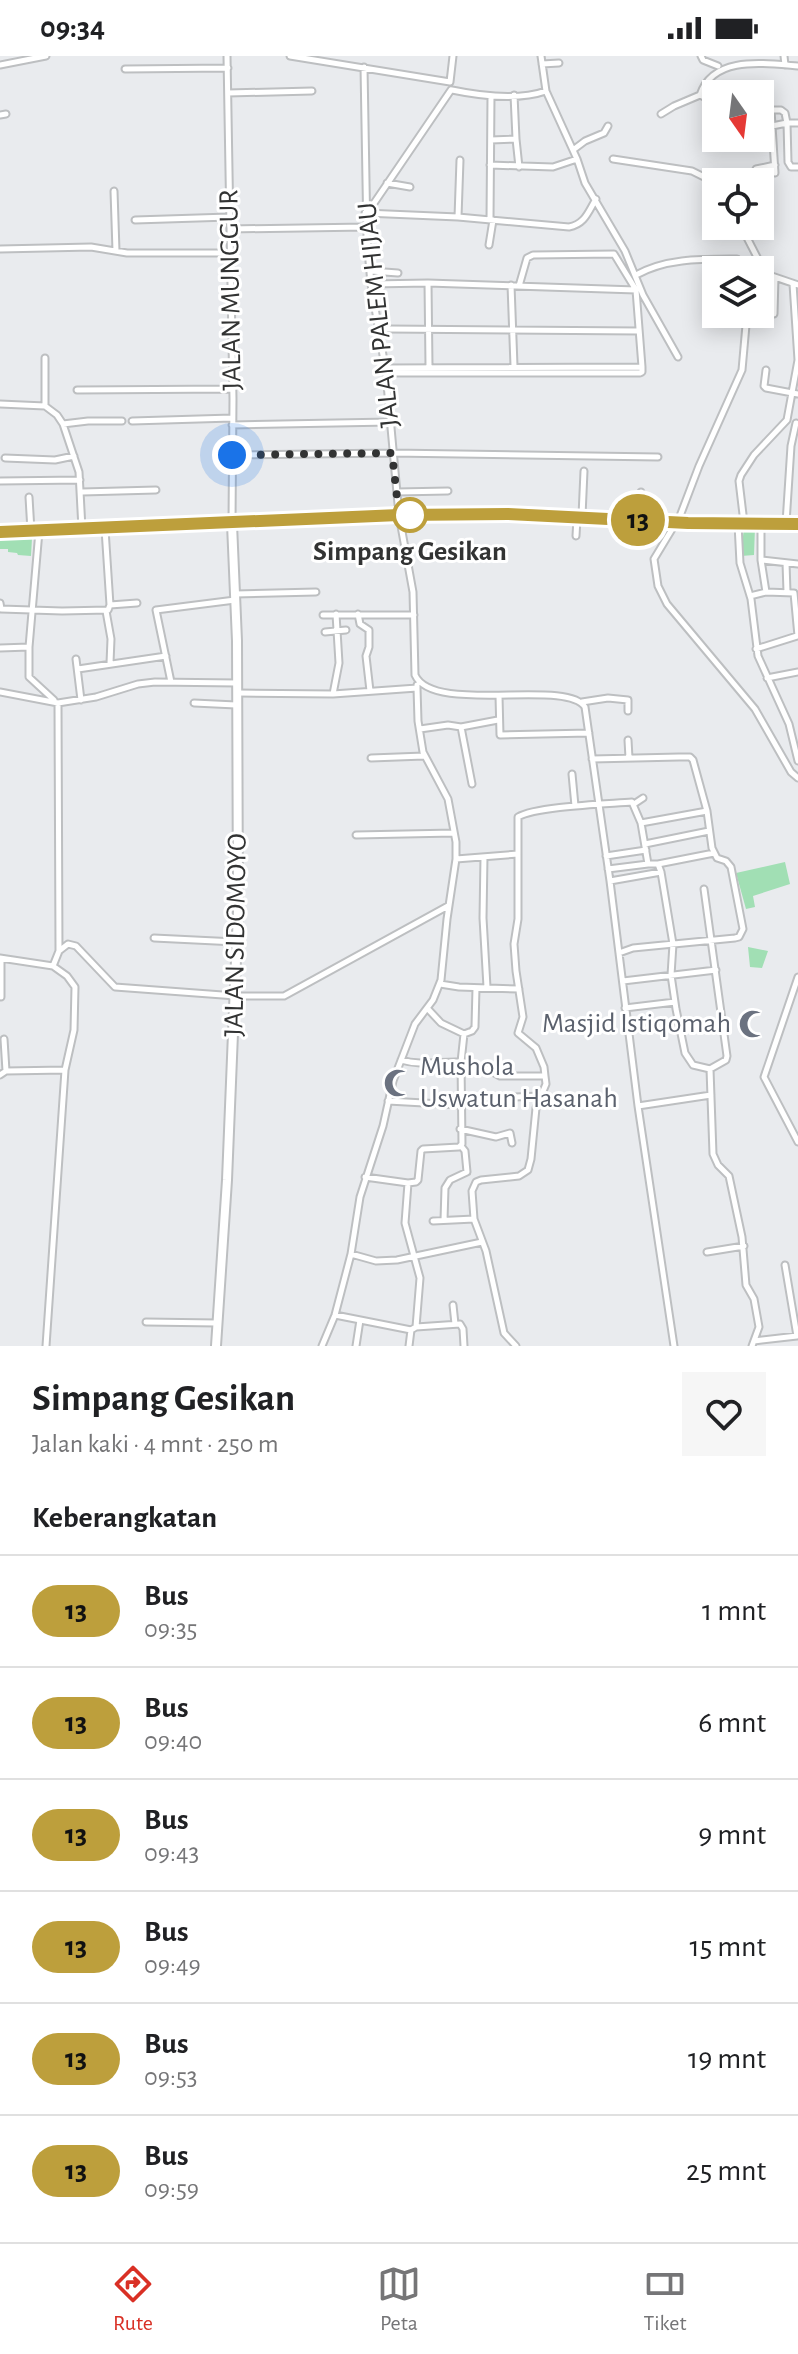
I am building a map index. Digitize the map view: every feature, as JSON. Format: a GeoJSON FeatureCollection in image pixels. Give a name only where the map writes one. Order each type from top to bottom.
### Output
{"type":"FeatureCollection","features":[{"type":"Feature","properties":{"kind":"main road"},"geometry":{"type":"LineString","coordinates":[[0,532],[399,515],[508,514],[688,523],[798,524]]}},
{"type":"Feature","properties":{"kind":"main road","name":"JALAN SIDOMOYO"},"geometry":{"type":"LineString","coordinates":[[216,1346],[236,996],[239,809],[232,524]]}},
{"type":"Feature","properties":{"kind":"street"},"geometry":{"type":"LineString","coordinates":[[0,65],[44,56]]}},
{"type":"Feature","properties":{"kind":"street","name":"JALAN MUNGGUR"},"geometry":{"type":"LineString","coordinates":[[227,56],[232,524]]}},
{"type":"Feature","properties":{"kind":"street"},"geometry":{"type":"LineString","coordinates":[[290,56],[450,82]]}},
{"type":"Feature","properties":{"kind":"street"},"geometry":{"type":"LineString","coordinates":[[366,213],[451,90],[453,56]]}},
{"type":"Feature","properties":{"kind":"street"},"geometry":{"type":"LineString","coordinates":[[541,56],[546,91],[585,183],[678,357]]}},
{"type":"Feature","properties":{"kind":"street"},"geometry":{"type":"LineString","coordinates":[[701,56],[703,60],[718,66]]}},
{"type":"Feature","properties":{"kind":"street"},"geometry":{"type":"LineString","coordinates":[[784,56],[785,65]]}},
{"type":"Feature","properties":{"kind":"street"},"geometry":{"type":"LineString","coordinates":[[661,114],[700,95],[709,75],[718,66],[741,60],[798,66]]}},
{"type":"Feature","properties":{"kind":"street"},"geometry":{"type":"LineString","coordinates":[[542,64],[559,63]]}},
{"type":"Feature","properties":{"kind":"street","name":"JALAN PALEM HIJAU"},"geometry":{"type":"LineString","coordinates":[[364,67],[366,227],[371,284],[386,370],[399,515],[409,566],[414,615],[414,667],[424,756]]}},
{"type":"Feature","properties":{"kind":"street"},"geometry":{"type":"LineString","coordinates":[[125,69],[228,68]]}},
{"type":"Feature","properties":{"kind":"street"},"geometry":{"type":"LineString","coordinates":[[451,90],[491,96],[546,91]]}},
{"type":"Feature","properties":{"kind":"street"},"geometry":{"type":"LineString","coordinates":[[228,93],[312,91]]}},
{"type":"Feature","properties":{"kind":"street"},"geometry":{"type":"LineString","coordinates":[[514,95],[519,167]]}},
{"type":"Feature","properties":{"kind":"street"},"geometry":{"type":"LineString","coordinates":[[489,245],[491,96]]}},
{"type":"Feature","properties":{"kind":"street"},"geometry":{"type":"LineString","coordinates":[[774,110],[783,111],[787,123],[788,162],[791,167],[798,167]]}},
{"type":"Feature","properties":{"kind":"street"},"geometry":{"type":"LineString","coordinates":[[774,126],[798,123]]}},
{"type":"Feature","properties":{"kind":"street"},"geometry":{"type":"LineString","coordinates":[[573,150],[601,135],[608,126]]}},
{"type":"Feature","properties":{"kind":"street"},"geometry":{"type":"LineString","coordinates":[[491,140],[516,139]]}},
{"type":"Feature","properties":{"kind":"street"},"geometry":{"type":"LineString","coordinates":[[774,152],[775,173]]}},
{"type":"Feature","properties":{"kind":"street"},"geometry":{"type":"LineString","coordinates":[[490,165],[553,167],[577,159]]}},
{"type":"Feature","properties":{"kind":"street"},"geometry":{"type":"LineString","coordinates":[[613,159],[692,171],[702,176]]}},
{"type":"Feature","properties":{"kind":"street"},"geometry":{"type":"LineString","coordinates":[[458,217],[460,160]]}},
{"type":"Feature","properties":{"kind":"street"},"geometry":{"type":"LineString","coordinates":[[761,168],[775,165]]}},
{"type":"Feature","properties":{"kind":"street"},"geometry":{"type":"LineString","coordinates":[[387,183],[410,187]]}},
{"type":"Feature","properties":{"kind":"street"},"geometry":{"type":"LineString","coordinates":[[114,191],[116,251]]}},
{"type":"Feature","properties":{"kind":"street"},"geometry":{"type":"LineString","coordinates":[[366,213],[569,227],[584,221],[596,199]]}},
{"type":"Feature","properties":{"kind":"street"},"geometry":{"type":"LineString","coordinates":[[135,220],[229,217]]}},
{"type":"Feature","properties":{"kind":"street"},"geometry":{"type":"LineString","coordinates":[[230,229],[366,227]]}},
{"type":"Feature","properties":{"kind":"street"},"geometry":{"type":"LineString","coordinates":[[0,249],[91,247],[135,254],[230,253]]}},
{"type":"Feature","properties":{"kind":"street"},"geometry":{"type":"LineString","coordinates":[[386,370],[642,367],[636,290],[614,254],[533,255],[527,258],[519,286]]}},
{"type":"Feature","properties":{"kind":"street"},"geometry":{"type":"LineString","coordinates":[[636,275],[655,266],[702,260]]}},
{"type":"Feature","properties":{"kind":"street"},"geometry":{"type":"LineString","coordinates":[[371,271],[398,273]]}},
{"type":"Feature","properties":{"kind":"street"},"geometry":{"type":"LineString","coordinates":[[774,314],[775,277],[796,284],[798,360],[786,523]]}},
{"type":"Feature","properties":{"kind":"street"},"geometry":{"type":"LineString","coordinates":[[428,283],[429,366]]}},
{"type":"Feature","properties":{"kind":"street"},"geometry":{"type":"LineString","coordinates":[[371,284],[636,290]]}},
{"type":"Feature","properties":{"kind":"street"},"geometry":{"type":"LineString","coordinates":[[511,285],[514,369]]}},
{"type":"Feature","properties":{"kind":"street"},"geometry":{"type":"LineString","coordinates":[[746,328],[742,370],[680,516],[654,559],[658,586],[667,604],[755,709],[791,772],[798,778]]}},
{"type":"Feature","properties":{"kind":"street"},"geometry":{"type":"LineString","coordinates":[[388,329],[639,331]]}},
{"type":"Feature","properties":{"kind":"street"},"geometry":{"type":"LineString","coordinates":[[45,358],[45,406]]}},
{"type":"Feature","properties":{"kind":"street"},"geometry":{"type":"LineString","coordinates":[[386,370],[429,366],[514,369]]}},
{"type":"Feature","properties":{"kind":"street"},"geometry":{"type":"LineString","coordinates":[[766,370],[766,388],[795,394]]}},
{"type":"Feature","properties":{"kind":"street"},"geometry":{"type":"LineString","coordinates":[[77,390],[232,389]]}},
{"type":"Feature","properties":{"kind":"street"},"geometry":{"type":"LineString","coordinates":[[0,404],[45,406],[63,424],[80,480],[82,529]]}},
{"type":"Feature","properties":{"kind":"street"},"geometry":{"type":"LineString","coordinates":[[132,421],[232,418]]}},
{"type":"Feature","properties":{"kind":"street"},"geometry":{"type":"LineString","coordinates":[[63,424],[122,421]]}},
{"type":"Feature","properties":{"kind":"street"},"geometry":{"type":"LineString","coordinates":[[232,425],[390,422]]}},
{"type":"Feature","properties":{"kind":"street"},"geometry":{"type":"LineString","coordinates":[[792,422],[754,455],[741,475],[740,563],[750,596],[756,649],[789,724],[798,761]]}},
{"type":"Feature","properties":{"kind":"street"},"geometry":{"type":"LineString","coordinates":[[232,455],[392,453],[658,457]]}},
{"type":"Feature","properties":{"kind":"street"},"geometry":{"type":"LineString","coordinates":[[5,458],[55,460],[74,456]]}},
{"type":"Feature","properties":{"kind":"street"},"geometry":{"type":"LineString","coordinates":[[576,536],[584,471]]}},
{"type":"Feature","properties":{"kind":"street"},"geometry":{"type":"LineString","coordinates":[[789,474],[798,474]]}},
{"type":"Feature","properties":{"kind":"street"},"geometry":{"type":"LineString","coordinates":[[0,481],[80,480]]}},
{"type":"Feature","properties":{"kind":"street"},"geometry":{"type":"LineString","coordinates":[[82,492],[156,490]]}},
{"type":"Feature","properties":{"kind":"street"},"geometry":{"type":"LineString","coordinates":[[397,492],[448,491]]}},
{"type":"Feature","properties":{"kind":"street"},"geometry":{"type":"LineString","coordinates":[[641,492],[641,520]]}},
{"type":"Feature","properties":{"kind":"street"},"geometry":{"type":"LineString","coordinates":[[29,497],[35,532],[29,677],[58,703],[59,951],[53,966]]}},
{"type":"Feature","properties":{"kind":"street"},"geometry":{"type":"LineString","coordinates":[[761,523],[761,560],[766,592]]}},
{"type":"Feature","properties":{"kind":"street"},"geometry":{"type":"LineString","coordinates":[[105,528],[110,663]]}},
{"type":"Feature","properties":{"kind":"street"},"geometry":{"type":"LineString","coordinates":[[761,560],[798,564]]}},
{"type":"Feature","properties":{"kind":"street"},"geometry":{"type":"LineString","coordinates":[[786,563],[787,592]]}},
{"type":"Feature","properties":{"kind":"street"},"geometry":{"type":"LineString","coordinates":[[171,682],[156,610],[235,597],[316,592]]}},
{"type":"Feature","properties":{"kind":"street"},"geometry":{"type":"LineString","coordinates":[[750,596],[766,592],[794,593],[798,636],[756,649]]}},
{"type":"Feature","properties":{"kind":"street"},"geometry":{"type":"LineString","coordinates":[[0,603],[1,609],[33,610],[108,608],[137,603]]}},
{"type":"Feature","properties":{"kind":"street"},"geometry":{"type":"LineString","coordinates":[[333,694],[339,663],[336,614]]}},
{"type":"Feature","properties":{"kind":"street"},"geometry":{"type":"LineString","coordinates":[[358,614],[360,624],[369,630],[366,656],[370,691]]}},
{"type":"Feature","properties":{"kind":"street"},"geometry":{"type":"LineString","coordinates":[[323,615],[414,615]]}},
{"type":"Feature","properties":{"kind":"street"},"geometry":{"type":"LineString","coordinates":[[325,632],[346,630]]}},
{"type":"Feature","properties":{"kind":"street"},"geometry":{"type":"LineString","coordinates":[[0,648],[29,647]]}},
{"type":"Feature","properties":{"kind":"street"},"geometry":{"type":"LineString","coordinates":[[78,669],[166,656]]}},
{"type":"Feature","properties":{"kind":"street"},"geometry":{"type":"LineString","coordinates":[[76,659],[81,700]]}},
{"type":"Feature","properties":{"kind":"street"},"geometry":{"type":"LineString","coordinates":[[767,678],[798,672]]}},
{"type":"Feature","properties":{"kind":"street"},"geometry":{"type":"LineString","coordinates":[[417,680],[430,689],[499,696],[568,696],[582,702],[608,698],[628,700],[628,711]]}},
{"type":"Feature","properties":{"kind":"street"},"geometry":{"type":"LineString","coordinates":[[0,692],[58,703],[138,684],[237,683]]}},
{"type":"Feature","properties":{"kind":"street"},"geometry":{"type":"LineString","coordinates":[[237,693],[333,694],[417,688]]}},
{"type":"Feature","properties":{"kind":"street"},"geometry":{"type":"LineString","coordinates":[[499,696],[499,734],[502,736],[589,733]]}},
{"type":"Feature","properties":{"kind":"street"},"geometry":{"type":"LineString","coordinates":[[582,702],[587,711],[638,1106],[674,1346]]}},
{"type":"Feature","properties":{"kind":"street"},"geometry":{"type":"LineString","coordinates":[[194,703],[236,705]]}},
{"type":"Feature","properties":{"kind":"street"},"geometry":{"type":"LineString","coordinates":[[420,729],[448,725],[461,727],[498,720]]}},
{"type":"Feature","properties":{"kind":"street"},"geometry":{"type":"LineString","coordinates":[[461,727],[472,784]]}},
{"type":"Feature","properties":{"kind":"street"},"geometry":{"type":"LineString","coordinates":[[628,740],[629,758]]}},
{"type":"Feature","properties":{"kind":"street"},"geometry":{"type":"LineString","coordinates":[[322,1346],[335,1315],[351,1254],[365,1177],[401,1060],[415,1024],[440,984],[456,859],[448,799],[424,756],[371,758]]}},
{"type":"Feature","properties":{"kind":"street"},"geometry":{"type":"LineString","coordinates":[[592,759],[690,757],[693,760],[707,811],[714,853],[731,867],[743,929],[739,937],[633,948],[619,953]]}},
{"type":"Feature","properties":{"kind":"street"},"geometry":{"type":"LineString","coordinates":[[572,774],[575,806]]}},
{"type":"Feature","properties":{"kind":"street"},"geometry":{"type":"LineString","coordinates":[[634,804],[643,798]]}},
{"type":"Feature","properties":{"kind":"street"},"geometry":{"type":"LineString","coordinates":[[516,1346],[504,1333],[486,1251],[474,1219],[472,1191],[476,1182],[481,1180],[519,1176],[528,1170],[536,1108],[546,1084],[544,1067],[536,1048],[518,1033],[523,1017],[514,944],[518,919],[518,823],[521,814],[575,806],[634,804]]}},
{"type":"Feature","properties":{"kind":"street"},"geometry":{"type":"LineString","coordinates":[[634,804],[641,823],[648,864]]}},
{"type":"Feature","properties":{"kind":"street"},"geometry":{"type":"LineString","coordinates":[[641,823],[707,811]]}},
{"type":"Feature","properties":{"kind":"street"},"geometry":{"type":"LineString","coordinates":[[606,856],[709,831]]}},
{"type":"Feature","properties":{"kind":"street"},"geometry":{"type":"LineString","coordinates":[[356,835],[454,833]]}},
{"type":"Feature","properties":{"kind":"street"},"geometry":{"type":"LineString","coordinates":[[608,869],[658,864],[714,853]]}},
{"type":"Feature","properties":{"kind":"street"},"geometry":{"type":"LineString","coordinates":[[456,859],[518,854]]}},
{"type":"Feature","properties":{"kind":"street"},"geometry":{"type":"LineString","coordinates":[[427,1008],[441,1023],[464,1034],[475,1027],[481,987],[484,857]]}},
{"type":"Feature","properties":{"kind":"street"},"geometry":{"type":"LineString","coordinates":[[658,864],[673,944],[671,975],[675,1002],[689,1061],[697,1067],[710,1069],[726,1060],[727,1056],[704,889]]}},
{"type":"Feature","properties":{"kind":"street"},"geometry":{"type":"LineString","coordinates":[[610,881],[661,872]]}},
{"type":"Feature","properties":{"kind":"street"},"geometry":{"type":"LineString","coordinates":[[59,951],[68,944],[76,946],[115,987],[277,997],[290,995],[449,906]]}},
{"type":"Feature","properties":{"kind":"street"},"geometry":{"type":"LineString","coordinates":[[154,938],[237,942]]}},
{"type":"Feature","properties":{"kind":"street"},"geometry":{"type":"LineString","coordinates":[[1,997],[0,958],[53,966],[67,976],[75,987],[74,1030],[65,1070],[46,1346]]}},
{"type":"Feature","properties":{"kind":"street"},"geometry":{"type":"LineString","coordinates":[[623,981],[716,970]]}},
{"type":"Feature","properties":{"kind":"street"},"geometry":{"type":"LineString","coordinates":[[798,977],[764,1077],[798,1142]]}},
{"type":"Feature","properties":{"kind":"street"},"geometry":{"type":"LineString","coordinates":[[440,984],[519,989]]}},
{"type":"Feature","properties":{"kind":"street"},"geometry":{"type":"LineString","coordinates":[[625,1008],[675,1002]]}},
{"type":"Feature","properties":{"kind":"street"},"geometry":{"type":"LineString","coordinates":[[444,1220],[445,1188],[450,1180],[467,1172],[460,1129],[464,1034]]}},
{"type":"Feature","properties":{"kind":"street"},"geometry":{"type":"LineString","coordinates":[[4,1039],[3,1073],[65,1070]]}},
{"type":"Feature","properties":{"kind":"street"},"geometry":{"type":"LineString","coordinates":[[401,1060],[429,1064],[461,1063],[483,1067],[500,1076],[545,1076]]}},
{"type":"Feature","properties":{"kind":"street"},"geometry":{"type":"LineString","coordinates":[[710,1069],[713,1154],[718,1165],[729,1176],[744,1246],[746,1285],[754,1299],[758,1316],[758,1331],[752,1344]]}},
{"type":"Feature","properties":{"kind":"street"},"geometry":{"type":"LineString","coordinates":[[638,1106],[711,1095]]}},
{"type":"Feature","properties":{"kind":"street"},"geometry":{"type":"LineString","coordinates":[[485,1098],[540,1096]]}},
{"type":"Feature","properties":{"kind":"street"},"geometry":{"type":"LineString","coordinates":[[388,1101],[460,1105]]}},
{"type":"Feature","properties":{"kind":"street"},"geometry":{"type":"LineString","coordinates":[[460,1129],[496,1137],[510,1133],[512,1143]]}},
{"type":"Feature","properties":{"kind":"street"},"geometry":{"type":"LineString","coordinates":[[365,1177],[418,1182],[423,1149],[461,1146]]}},
{"type":"Feature","properties":{"kind":"street"},"geometry":{"type":"LineString","coordinates":[[408,1183],[405,1223],[420,1278],[409,1346]]}},
{"type":"Feature","properties":{"kind":"street"},"geometry":{"type":"LineString","coordinates":[[433,1221],[474,1219]]}},
{"type":"Feature","properties":{"kind":"street"},"geometry":{"type":"LineString","coordinates":[[351,1254],[376,1261],[415,1258],[482,1242]]}},
{"type":"Feature","properties":{"kind":"street"},"geometry":{"type":"LineString","coordinates":[[707,1252],[744,1246]]}},
{"type":"Feature","properties":{"kind":"street"},"geometry":{"type":"LineString","coordinates":[[752,1344],[798,1336],[785,1265]]}},
{"type":"Feature","properties":{"kind":"street"},"geometry":{"type":"LineString","coordinates":[[453,1305],[455,1324]]}},
{"type":"Feature","properties":{"kind":"street"},"geometry":{"type":"LineString","coordinates":[[335,1315],[414,1328],[462,1325],[464,1346]]}},
{"type":"Feature","properties":{"kind":"street"},"geometry":{"type":"LineString","coordinates":[[356,1346],[360,1320]]}},
{"type":"Feature","properties":{"kind":"street"},"geometry":{"type":"LineString","coordinates":[[146,1322],[217,1323]]}},
{"type":"Feature","properties":{"kind":"green space"},"geometry":{"type":"Polygon","coordinates":[[[744,527],[755,527],[754,555],[741,556],[744,527]]]}},
{"type":"Feature","properties":{"kind":"green space"},"geometry":{"type":"Polygon","coordinates":[[[0,537],[32,538],[31,556],[0,549],[0,537]]]}},
{"type":"Feature","properties":{"kind":"green space"},"geometry":{"type":"Polygon","coordinates":[[[785,862],[790,884],[753,896],[755,907],[746,909],[736,873],[785,862]]]}},
{"type":"Feature","properties":{"kind":"green space"},"geometry":{"type":"Polygon","coordinates":[[[748,947],[768,951],[762,968],[750,967],[748,947]]]}},
{"type":"Feature","properties":{"kind":"bus line","name":"13"},"geometry":{"type":"LineString","coordinates":[[0,532],[399,515],[508,514],[688,523],[798,524]]}},
{"type":"Feature","properties":{"kind":"place","name":"Simpang Gesikan"},"geometry":{"type":"Point","coordinates":[410,515]}},
{"type":"Feature","properties":{"kind":"place","name":"Masjid Istiqomah"},"geometry":{"type":"Point","coordinates":[753,1024]}},
{"type":"Feature","properties":{"kind":"place","name":"Mushola Uswatun Hasanah"},"geometry":{"type":"Point","coordinates":[398,1083]}},
{"type":"Feature","properties":{"kind":"route"},"geometry":{"type":"LineString","coordinates":[[232,455],[392,453],[399,515],[410,515]]}}]}
